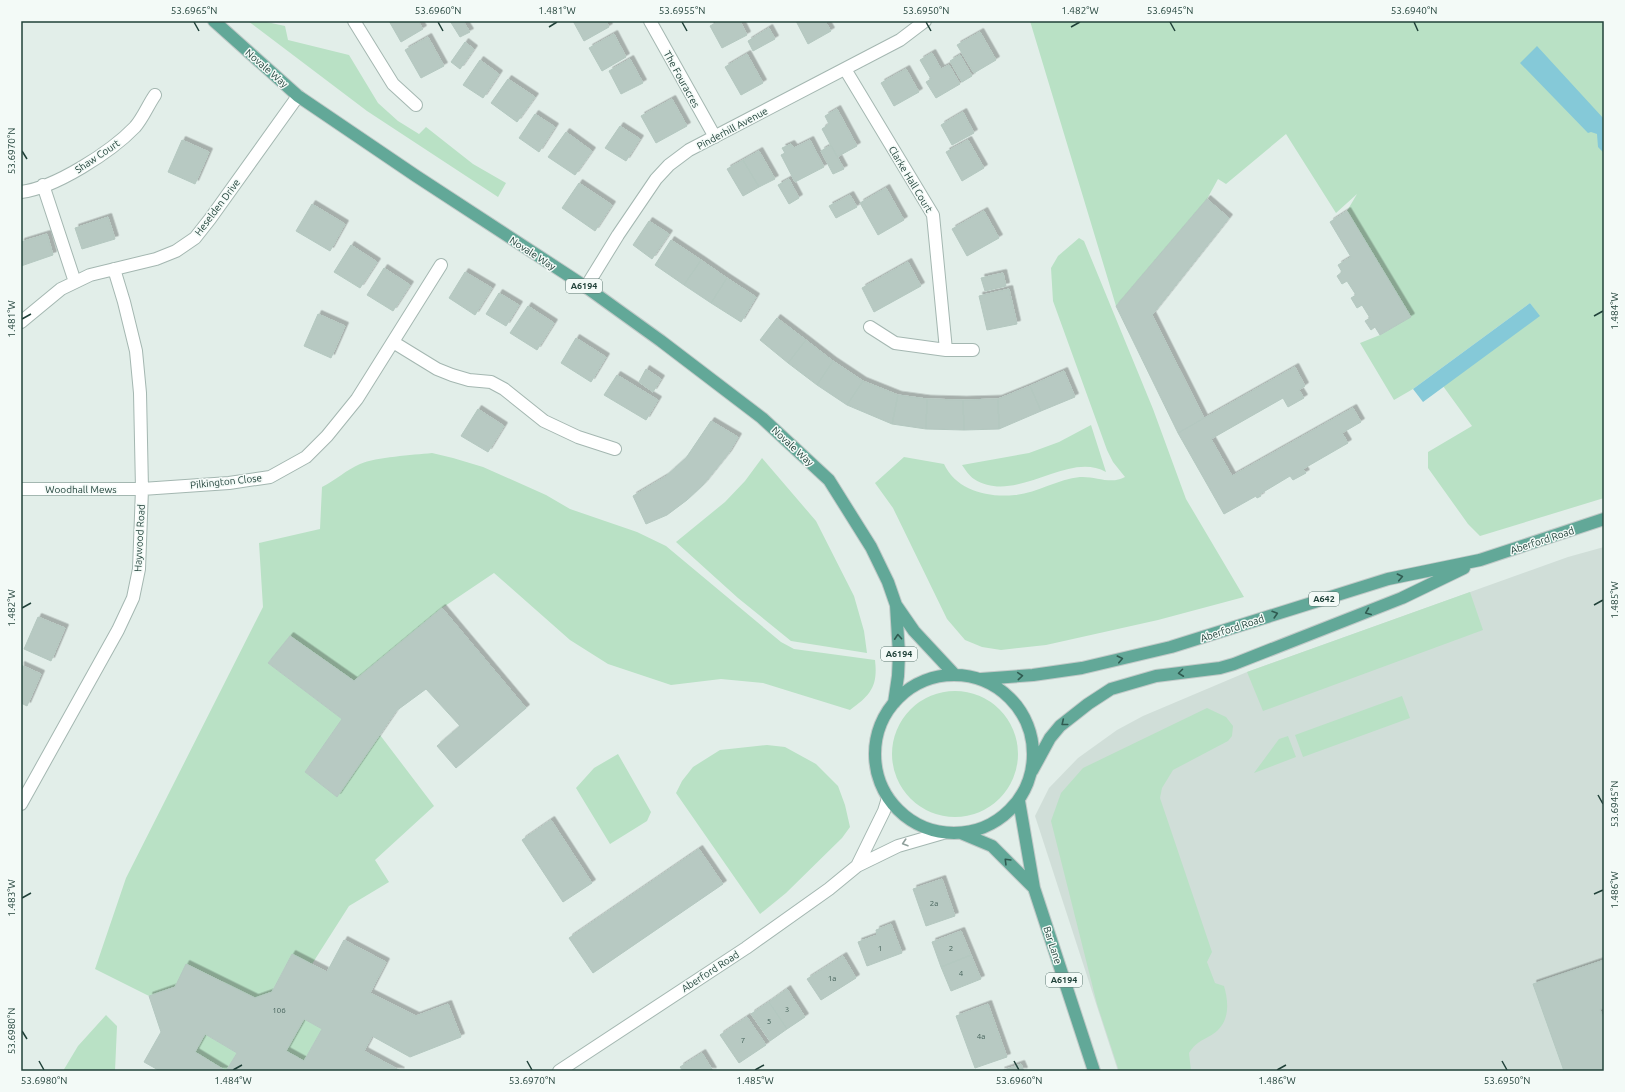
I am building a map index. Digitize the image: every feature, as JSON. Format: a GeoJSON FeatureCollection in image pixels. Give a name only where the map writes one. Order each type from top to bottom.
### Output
{"type":"FeatureCollection","features":[{"type":"Feature","properties":{"kind":"main road","name":"Novale Way"},"geometry":{"type":"LineString","coordinates":[[214,21],[298,96],[416,176],[586,287],[661,341],[762,418],[829,480],[871,547],[888,582],[896,605],[914,631],[955,675]]}},
{"type":"Feature","properties":{"kind":"main road","name":"Aberford Road"},"geometry":{"type":"LineString","coordinates":[[981,679],[1033,675],[1082,668],[1171,647],[1388,579],[1480,560],[1604,519]]}},
{"type":"Feature","properties":{"kind":"main road","name":"Aberford Road"},"geometry":{"type":"LineString","coordinates":[[1032,771],[1050,738],[1060,726],[1088,704],[1111,689],[1156,676],[1220,668],[1234,664],[1402,598],[1480,560]]}},
{"type":"Feature","properties":{"kind":"main road","name":"Novale Way"},"geometry":{"type":"LineString","coordinates":[[894,703],[898,676],[899,654],[896,605]]}},
{"type":"Feature","properties":{"kind":"main road","name":"A6194"},"geometry":{"type":"LineString","coordinates":[[955,675],[981,679],[1001,690],[1017,706],[1029,726],[1034,748],[1032,771],[1027,786],[1019,801],[1003,817],[983,828],[961,833],[943,833],[926,829],[912,821],[888,798],[877,770],[875,755],[880,727],[894,703],[911,688],[932,678],[955,675]]}},
{"type":"Feature","properties":{"kind":"main road","name":"Bar Lane"},"geometry":{"type":"LineString","coordinates":[[1019,801],[1034,888],[1094,1071]]}},
{"type":"Feature","properties":{"kind":"main road","name":"Bar Lane"},"geometry":{"type":"LineString","coordinates":[[961,833],[992,846],[1034,888]]}},
{"type":"Feature","properties":{"kind":"street"},"geometry":{"type":"LineString","coordinates":[[354,21],[393,84],[416,105]]}},
{"type":"Feature","properties":{"kind":"street","name":"The Fouracres"},"geometry":{"type":"LineString","coordinates":[[650,21],[715,137]]}},
{"type":"Feature","properties":{"kind":"street","name":"Pinderhill Avenue"},"geometry":{"type":"LineString","coordinates":[[586,287],[618,235],[656,179],[669,165],[689,150],[900,40],[925,21]]}},
{"type":"Feature","properties":{"kind":"street","name":"Clarke Hall Court"},"geometry":{"type":"LineString","coordinates":[[845,69],[933,214],[946,350]]}},
{"type":"Feature","properties":{"kind":"street","name":"Shaw Court"},"geometry":{"type":"LineString","coordinates":[[21,192],[44,185],[68,175],[112,148],[136,126],[154,95]]}},
{"type":"Feature","properties":{"kind":"street","name":"Heselden Drive"},"geometry":{"type":"LineString","coordinates":[[21,322],[61,289],[75,282],[90,275],[156,259],[176,251],[195,238],[298,96]]}},
{"type":"Feature","properties":{"kind":"street"},"geometry":{"type":"LineString","coordinates":[[44,185],[75,282]]}},
{"type":"Feature","properties":{"kind":"street","name":"Pilkington Close"},"geometry":{"type":"LineString","coordinates":[[142,488],[229,483],[270,477],[306,456],[327,436],[357,399],[441,265]]}},
{"type":"Feature","properties":{"kind":"street","name":"Haywood Road"},"geometry":{"type":"LineString","coordinates":[[21,804],[118,630],[133,598],[139,569],[142,488],[140,393],[136,351],[124,302],[114,270]]}},
{"type":"Feature","properties":{"kind":"street"},"geometry":{"type":"LineString","coordinates":[[870,327],[895,343],[946,350],[973,350]]}},
{"type":"Feature","properties":{"kind":"street"},"geometry":{"type":"LineString","coordinates":[[392,342],[423,361],[452,375],[469,380],[491,382],[504,389],[544,421],[578,437],[615,449]]}},
{"type":"Feature","properties":{"kind":"street","name":"Woodhall Mews"},"geometry":{"type":"LineString","coordinates":[[21,490],[142,488]]}},
{"type":"Feature","properties":{"kind":"street","name":"Aberford Road"},"geometry":{"type":"LineString","coordinates":[[857,866],[884,811],[888,798]]}},
{"type":"Feature","properties":{"kind":"street","name":"Aberford Road"},"geometry":{"type":"LineString","coordinates":[[559,1071],[746,948],[857,866],[898,846],[943,833]]}},
{"type":"Feature","properties":{"kind":"shaded area"},"geometry":{"type":"Polygon","coordinates":[[[1604,547],[1604,1071],[1118,1071],[1035,816],[1049,788],[1078,758],[1117,730],[1143,716],[1247,672],[1568,557],[1604,547]]]}},
{"type":"Feature","properties":{"kind":"green space"},"geometry":{"type":"Polygon","coordinates":[[[248,21],[262,21],[285,26],[288,40],[349,55],[378,103],[398,121],[419,134],[426,127],[473,164],[506,183],[498,197],[367,111],[248,21]]]}},
{"type":"Feature","properties":{"kind":"green space"},"geometry":{"type":"Polygon","coordinates":[[[1030,21],[1604,21],[1604,498],[1480,536],[1468,524],[1428,468],[1428,452],[1472,426],[1443,386],[1539,316],[1530,303],[1413,389],[1394,400],[1360,343],[1380,335],[1410,317],[1347,211],[1357,194],[1336,213],[1286,134],[1226,184],[1218,179],[1207,199],[1116,306],[1030,21]]]}},
{"type":"Feature","properties":{"kind":"green space"},"geometry":{"type":"Polygon","coordinates":[[[1079,238],[1084,241],[1153,409],[1186,499],[1244,597],[1158,620],[1046,645],[1001,650],[982,647],[965,640],[947,619],[893,508],[875,483],[904,457],[944,464],[949,473],[964,486],[983,493],[1004,496],[1023,494],[1072,478],[1086,477],[1114,480],[1125,477],[1113,462],[1107,450],[1053,301],[1051,268],[1058,256],[1079,238]]]}},
{"type":"Feature","properties":{"kind":"green space"},"geometry":{"type":"Polygon","coordinates":[[[1091,425],[1106,472],[1091,467],[1075,468],[1024,483],[1007,486],[990,486],[972,478],[962,465],[1029,453],[1059,442],[1091,425]]]}},
{"type":"Feature","properties":{"kind":"green space"},"geometry":{"type":"Polygon","coordinates":[[[432,453],[483,467],[546,495],[570,509],[637,532],[666,546],[781,642],[794,649],[875,660],[876,669],[872,689],[863,700],[850,710],[763,683],[721,679],[671,685],[608,664],[570,640],[494,573],[442,608],[354,681],[290,636],[268,663],[342,719],[305,772],[337,796],[380,735],[434,806],[375,860],[389,882],[349,906],[312,964],[292,954],[272,992],[255,998],[175,987],[149,996],[95,969],[126,878],[263,607],[259,543],[320,529],[322,487],[355,466],[385,458],[432,453]]]}},
{"type":"Feature","properties":{"kind":"green space"},"geometry":{"type":"Polygon","coordinates":[[[762,458],[816,521],[854,596],[864,631],[867,653],[791,641],[738,598],[676,542],[725,502],[745,481],[762,458]]]}},
{"type":"Feature","properties":{"kind":"green space"},"geometry":{"type":"Polygon","coordinates":[[[1470,592],[1483,630],[1263,711],[1247,672],[1470,592]]]}},
{"type":"Feature","properties":{"kind":"green space"},"geometry":{"type":"Polygon","coordinates":[[[955,691],[967,692],[979,696],[995,705],[1004,714],[1013,730],[1017,742],[1017,766],[1013,778],[1004,794],[995,803],[979,812],[967,816],[955,817],[943,816],[931,812],[915,803],[906,794],[897,778],[893,766],[892,754],[893,742],[897,730],[906,714],[915,705],[931,696],[943,692],[955,691]]]}},
{"type":"Feature","properties":{"kind":"green space"},"geometry":{"type":"Polygon","coordinates":[[[1402,696],[1410,718],[1303,757],[1295,735],[1402,696]]]}},
{"type":"Feature","properties":{"kind":"green space"},"geometry":{"type":"Polygon","coordinates":[[[1207,708],[1226,717],[1233,726],[1232,736],[1228,741],[1173,770],[1162,788],[1160,798],[1212,952],[1207,962],[1215,983],[1224,986],[1227,999],[1227,1012],[1223,1024],[1219,1029],[1197,1043],[1189,1053],[1191,1071],[1119,1071],[1097,1004],[1051,821],[1061,793],[1083,768],[1207,708]]]}},
{"type":"Feature","properties":{"kind":"green space"},"geometry":{"type":"Polygon","coordinates":[[[1288,736],[1296,757],[1254,773],[1279,739],[1288,736]]]}},
{"type":"Feature","properties":{"kind":"green space"},"geometry":{"type":"Polygon","coordinates":[[[767,745],[785,747],[816,764],[838,786],[845,805],[850,827],[842,838],[786,893],[760,914],[676,793],[682,781],[693,767],[720,750],[767,745]]]}},
{"type":"Feature","properties":{"kind":"green space"},"geometry":{"type":"Polygon","coordinates":[[[618,754],[651,812],[647,821],[610,844],[576,788],[594,768],[618,754]]]}},
{"type":"Feature","properties":{"kind":"green space"},"geometry":{"type":"Polygon","coordinates":[[[106,1015],[117,1026],[115,1071],[63,1071],[78,1046],[106,1015]]]}},
{"type":"Feature","properties":{"kind":"green space"},"geometry":{"type":"Polygon","coordinates":[[[304,1019],[322,1029],[304,1061],[286,1051],[304,1019]]]}},
{"type":"Feature","properties":{"kind":"green space"},"geometry":{"type":"Polygon","coordinates":[[[205,1034],[237,1053],[226,1071],[195,1052],[205,1034]]]}},
{"type":"Feature","properties":{"kind":"water"},"geometry":{"type":"Polygon","coordinates":[[[1537,46],[1604,119],[1604,153],[1598,147],[1597,134],[1591,132],[1588,133],[1520,63],[1537,46]]]}},
{"type":"Feature","properties":{"kind":"water"},"geometry":{"type":"Polygon","coordinates":[[[1530,303],[1540,316],[1423,402],[1413,389],[1530,303]]]}},
{"type":"Feature","properties":{"kind":"building"},"geometry":{"type":"Polygon","coordinates":[[[389,21],[418,21],[423,29],[401,42],[389,21]]]}},
{"type":"Feature","properties":{"kind":"building"},"geometry":{"type":"Polygon","coordinates":[[[450,21],[463,21],[470,32],[460,37],[450,21]]]}},
{"type":"Feature","properties":{"kind":"building"},"geometry":{"type":"Polygon","coordinates":[[[573,21],[606,21],[609,27],[584,41],[573,21]]]}},
{"type":"Feature","properties":{"kind":"building"},"geometry":{"type":"Polygon","coordinates":[[[719,21],[740,21],[747,35],[722,48],[710,26],[719,21]]]}},
{"type":"Feature","properties":{"kind":"building"},"geometry":{"type":"Polygon","coordinates":[[[796,21],[825,21],[831,31],[808,44],[796,21]]]}},
{"type":"Feature","properties":{"kind":"building"},"geometry":{"type":"Polygon","coordinates":[[[769,28],[775,39],[753,51],[748,41],[769,28]]]}},
{"type":"Feature","properties":{"kind":"building"},"geometry":{"type":"Polygon","coordinates":[[[980,32],[996,60],[974,73],[957,45],[980,32]]]}},
{"type":"Feature","properties":{"kind":"building"},"geometry":{"type":"Polygon","coordinates":[[[614,34],[626,57],[602,71],[589,48],[614,34]]]}},
{"type":"Feature","properties":{"kind":"building"},"geometry":{"type":"Polygon","coordinates":[[[428,37],[444,66],[421,78],[405,50],[428,37]]]}},
{"type":"Feature","properties":{"kind":"building"},"geometry":{"type":"Polygon","coordinates":[[[465,42],[474,49],[460,69],[451,62],[465,42]]]}},
{"type":"Feature","properties":{"kind":"building"},"geometry":{"type":"Polygon","coordinates":[[[932,53],[941,69],[949,65],[960,84],[936,98],[926,82],[931,79],[920,60],[932,53]]]}},
{"type":"Feature","properties":{"kind":"building"},"geometry":{"type":"Polygon","coordinates":[[[747,54],[763,83],[741,95],[725,67],[747,54]]]}},
{"type":"Feature","properties":{"kind":"building"},"geometry":{"type":"Polygon","coordinates":[[[960,55],[972,76],[962,82],[950,61],[960,55]]]}},
{"type":"Feature","properties":{"kind":"building"},"geometry":{"type":"Polygon","coordinates":[[[630,59],[643,83],[621,94],[609,71],[630,59]]]}},
{"type":"Feature","properties":{"kind":"building"},"geometry":{"type":"Polygon","coordinates":[[[480,60],[499,74],[483,98],[463,85],[480,60]]]}},
{"type":"Feature","properties":{"kind":"building"},"geometry":{"type":"Polygon","coordinates":[[[906,69],[919,92],[894,106],[881,83],[906,69]]]}},
{"type":"Feature","properties":{"kind":"building"},"geometry":{"type":"Polygon","coordinates":[[[508,79],[535,97],[517,122],[491,103],[508,79]]]}},
{"type":"Feature","properties":{"kind":"building"},"geometry":{"type":"Polygon","coordinates":[[[672,99],[687,126],[656,143],[641,116],[672,99]]]}},
{"type":"Feature","properties":{"kind":"building"},"geometry":{"type":"Polygon","coordinates":[[[837,109],[857,146],[837,157],[822,129],[829,124],[825,116],[837,109]]]}},
{"type":"Feature","properties":{"kind":"building"},"geometry":{"type":"Polygon","coordinates":[[[963,112],[974,133],[952,145],[941,125],[963,112]]]}},
{"type":"Feature","properties":{"kind":"building"},"geometry":{"type":"Polygon","coordinates":[[[535,114],[555,127],[539,152],[519,138],[535,114]]]}},
{"type":"Feature","properties":{"kind":"building"},"geometry":{"type":"Polygon","coordinates":[[[620,126],[640,139],[626,161],[605,148],[620,126]]]}},
{"type":"Feature","properties":{"kind":"building"},"geometry":{"type":"Polygon","coordinates":[[[566,132],[592,151],[575,175],[548,157],[566,132]]]}},
{"type":"Feature","properties":{"kind":"building"},"geometry":{"type":"Polygon","coordinates":[[[182,140],[209,152],[195,184],[168,172],[182,140]]]}},
{"type":"Feature","properties":{"kind":"building"},"geometry":{"type":"Polygon","coordinates":[[[810,140],[824,167],[795,182],[781,155],[785,153],[782,148],[791,144],[794,148],[810,140]]]}},
{"type":"Feature","properties":{"kind":"building"},"geometry":{"type":"Polygon","coordinates":[[[968,140],[984,168],[962,181],[946,152],[968,140]]]}},
{"type":"Feature","properties":{"kind":"building"},"geometry":{"type":"Polygon","coordinates":[[[831,145],[844,169],[833,174],[821,151],[831,145]]]}},
{"type":"Feature","properties":{"kind":"building"},"geometry":{"type":"Polygon","coordinates":[[[759,151],[775,179],[759,187],[743,160],[759,151]]]}},
{"type":"Feature","properties":{"kind":"building"},"geometry":{"type":"Polygon","coordinates":[[[743,160],[759,187],[743,196],[727,169],[743,160]]]}},
{"type":"Feature","properties":{"kind":"building"},"geometry":{"type":"Polygon","coordinates":[[[789,179],[799,198],[789,204],[778,185],[789,179]]]}},
{"type":"Feature","properties":{"kind":"building"},"geometry":{"type":"Polygon","coordinates":[[[579,183],[612,205],[595,231],[562,208],[579,183]]]}},
{"type":"Feature","properties":{"kind":"building"},"geometry":{"type":"Polygon","coordinates":[[[886,188],[904,220],[878,235],[860,203],[886,188]]]}},
{"type":"Feature","properties":{"kind":"building"},"geometry":{"type":"Polygon","coordinates":[[[850,195],[857,207],[836,218],[829,206],[850,195]]]}},
{"type":"Feature","properties":{"kind":"building"},"geometry":{"type":"Polygon","coordinates":[[[1207,199],[1229,218],[1152,315],[1204,418],[1178,433],[1116,306],[1207,199]]]}},
{"type":"Feature","properties":{"kind":"building"},"geometry":{"type":"Polygon","coordinates":[[[312,204],[345,224],[330,251],[296,231],[312,204]]]}},
{"type":"Feature","properties":{"kind":"building"},"geometry":{"type":"Polygon","coordinates":[[[984,211],[999,238],[967,256],[952,229],[984,211]]]}},
{"type":"Feature","properties":{"kind":"building"},"geometry":{"type":"Polygon","coordinates":[[[1347,211],[1411,317],[1380,335],[1375,327],[1371,330],[1365,321],[1370,318],[1362,305],[1357,308],[1351,298],[1356,295],[1347,281],[1342,284],[1337,276],[1342,272],[1338,265],[1351,257],[1330,222],[1347,211]]]}},
{"type":"Feature","properties":{"kind":"building"},"geometry":{"type":"Polygon","coordinates":[[[108,217],[115,239],[82,249],[75,228],[108,217]]]}},
{"type":"Feature","properties":{"kind":"building"},"geometry":{"type":"Polygon","coordinates":[[[649,221],[669,234],[652,259],[633,245],[649,221]]]}},
{"type":"Feature","properties":{"kind":"building"},"geometry":{"type":"Polygon","coordinates":[[[47,234],[53,255],[21,266],[21,242],[47,234]]]}},
{"type":"Feature","properties":{"kind":"building"},"geometry":{"type":"Polygon","coordinates":[[[671,240],[701,260],[684,285],[655,265],[671,240]]]}},
{"type":"Feature","properties":{"kind":"building"},"geometry":{"type":"Polygon","coordinates":[[[351,245],[377,262],[360,288],[334,272],[351,245]]]}},
{"type":"Feature","properties":{"kind":"building"},"geometry":{"type":"Polygon","coordinates":[[[701,260],[727,278],[711,303],[684,285],[701,260]]]}},
{"type":"Feature","properties":{"kind":"building"},"geometry":{"type":"Polygon","coordinates":[[[908,262],[921,286],[874,312],[862,288],[908,262]]]}},
{"type":"Feature","properties":{"kind":"building"},"geometry":{"type":"Polygon","coordinates":[[[384,268],[410,285],[393,311],[367,295],[384,268]]]}},
{"type":"Feature","properties":{"kind":"building"},"geometry":{"type":"Polygon","coordinates":[[[465,272],[492,288],[475,315],[449,298],[465,272]]]}},
{"type":"Feature","properties":{"kind":"building"},"geometry":{"type":"Polygon","coordinates":[[[1003,273],[1006,286],[985,291],[981,278],[1003,273]]]}},
{"type":"Feature","properties":{"kind":"building"},"geometry":{"type":"Polygon","coordinates":[[[727,278],[756,297],[741,322],[711,303],[727,278]]]}},
{"type":"Feature","properties":{"kind":"building"},"geometry":{"type":"Polygon","coordinates":[[[1009,289],[1017,324],[987,330],[979,296],[1009,289]]]}},
{"type":"Feature","properties":{"kind":"building"},"geometry":{"type":"Polygon","coordinates":[[[499,293],[519,305],[506,326],[486,314],[499,293]]]}},
{"type":"Feature","properties":{"kind":"building"},"geometry":{"type":"Polygon","coordinates":[[[528,306],[554,323],[537,350],[510,333],[528,306]]]}},
{"type":"Feature","properties":{"kind":"building"},"geometry":{"type":"Polygon","coordinates":[[[318,314],[345,326],[331,358],[304,346],[318,314]]]}},
{"type":"Feature","properties":{"kind":"building"},"geometry":{"type":"Polygon","coordinates":[[[777,318],[806,340],[788,363],[760,340],[777,318]]]}},
{"type":"Feature","properties":{"kind":"building"},"geometry":{"type":"Polygon","coordinates":[[[576,338],[606,357],[591,382],[561,363],[576,338]]]}},
{"type":"Feature","properties":{"kind":"building"},"geometry":{"type":"Polygon","coordinates":[[[806,340],[833,361],[817,385],[788,363],[806,340]]]}},
{"type":"Feature","properties":{"kind":"building"},"geometry":{"type":"Polygon","coordinates":[[[833,361],[863,381],[847,405],[817,385],[833,361]]]}},
{"type":"Feature","properties":{"kind":"building"},"geometry":{"type":"Polygon","coordinates":[[[1295,367],[1305,386],[1299,390],[1304,398],[1288,407],[1283,398],[1211,439],[1232,476],[1353,408],[1361,422],[1342,433],[1348,443],[1303,469],[1306,473],[1293,480],[1290,476],[1260,494],[1261,496],[1257,498],[1256,496],[1224,514],[1178,433],[1295,367]]]}},
{"type":"Feature","properties":{"kind":"building"},"geometry":{"type":"Polygon","coordinates":[[[646,369],[661,379],[653,392],[639,382],[646,369]]]}},
{"type":"Feature","properties":{"kind":"building"},"geometry":{"type":"Polygon","coordinates":[[[1064,371],[1075,397],[1041,411],[1030,386],[1064,371]]]}},
{"type":"Feature","properties":{"kind":"building"},"geometry":{"type":"Polygon","coordinates":[[[617,375],[658,400],[646,420],[604,395],[617,375]]]}},
{"type":"Feature","properties":{"kind":"building"},"geometry":{"type":"Polygon","coordinates":[[[863,381],[898,395],[892,424],[847,405],[863,381]]]}},
{"type":"Feature","properties":{"kind":"building"},"geometry":{"type":"Polygon","coordinates":[[[1030,386],[1041,411],[999,429],[998,399],[1030,386]]]}},
{"type":"Feature","properties":{"kind":"building"},"geometry":{"type":"Polygon","coordinates":[[[898,395],[927,399],[926,429],[892,424],[898,395]]]}},
{"type":"Feature","properties":{"kind":"building"},"geometry":{"type":"Polygon","coordinates":[[[927,399],[963,400],[964,430],[926,429],[927,399]]]}},
{"type":"Feature","properties":{"kind":"building"},"geometry":{"type":"Polygon","coordinates":[[[998,399],[999,429],[964,430],[963,400],[998,399]]]}},
{"type":"Feature","properties":{"kind":"building"},"geometry":{"type":"Polygon","coordinates":[[[478,409],[504,426],[488,452],[461,436],[478,409]]]}},
{"type":"Feature","properties":{"kind":"building"},"geometry":{"type":"Polygon","coordinates":[[[711,421],[738,437],[728,454],[703,485],[687,500],[667,515],[646,524],[633,496],[665,477],[686,458],[711,421]]]}},
{"type":"Feature","properties":{"kind":"building"},"geometry":{"type":"Polygon","coordinates":[[[442,608],[526,708],[456,768],[437,746],[460,726],[426,689],[396,711],[337,797],[305,772],[342,719],[268,663],[290,636],[354,681],[442,608]]]}},
{"type":"Feature","properties":{"kind":"building"},"geometry":{"type":"Polygon","coordinates":[[[38,617],[65,628],[51,661],[24,649],[38,617]]]}},
{"type":"Feature","properties":{"kind":"building"},"geometry":{"type":"Polygon","coordinates":[[[21,665],[41,674],[27,706],[21,703],[21,665]]]}},
{"type":"Feature","properties":{"kind":"building"},"geometry":{"type":"Polygon","coordinates":[[[551,820],[592,883],[563,902],[522,840],[551,820]]]}},
{"type":"Feature","properties":{"kind":"building"},"geometry":{"type":"Polygon","coordinates":[[[699,849],[723,884],[593,973],[569,938],[699,849]]]}},
{"type":"Feature","properties":{"kind":"building"},"geometry":{"type":"Polygon","coordinates":[[[942,879],[955,916],[926,926],[913,889],[942,879]]]}},
{"type":"Feature","properties":{"kind":"building"},"geometry":{"type":"Polygon","coordinates":[[[891,924],[902,953],[867,966],[858,942],[877,935],[876,930],[891,924]]]}},
{"type":"Feature","properties":{"kind":"building"},"geometry":{"type":"Polygon","coordinates":[[[961,931],[971,955],[941,967],[932,942],[961,931]]]}},
{"type":"Feature","properties":{"kind":"building"},"geometry":{"type":"Polygon","coordinates":[[[344,940],[386,962],[370,993],[416,1016],[448,1004],[461,1037],[410,1057],[372,1036],[364,1051],[401,1071],[359,1071],[354,1069],[353,1071],[226,1071],[160,1071],[144,1062],[161,1032],[149,996],[175,987],[186,964],[255,998],[272,992],[292,954],[327,972],[344,940]],[[304,1019],[286,1051],[304,1061],[322,1029],[304,1019]],[[205,1034],[195,1052],[226,1071],[237,1053],[205,1034]]]}},
{"type":"Feature","properties":{"kind":"building"},"geometry":{"type":"Polygon","coordinates":[[[971,955],[981,979],[951,991],[941,967],[971,955]]]}},
{"type":"Feature","properties":{"kind":"building"},"geometry":{"type":"Polygon","coordinates":[[[843,956],[856,978],[821,1000],[807,979],[843,956]]]}},
{"type":"Feature","properties":{"kind":"building"},"geometry":{"type":"Polygon","coordinates":[[[1604,960],[1604,1008],[1600,1009],[1604,1022],[1604,1071],[1564,1071],[1533,984],[1604,960]]]}},
{"type":"Feature","properties":{"kind":"building"},"geometry":{"type":"Polygon","coordinates":[[[787,989],[805,1017],[787,1029],[769,1002],[787,989]]]}},
{"type":"Feature","properties":{"kind":"building"},"geometry":{"type":"Polygon","coordinates":[[[769,1002],[787,1029],[770,1041],[751,1014],[769,1002]]]}},
{"type":"Feature","properties":{"kind":"building"},"geometry":{"type":"Polygon","coordinates":[[[988,1004],[1007,1057],[975,1068],[956,1016],[988,1004]]]}},
{"type":"Feature","properties":{"kind":"building"},"geometry":{"type":"Polygon","coordinates":[[[747,1017],[766,1045],[739,1063],[720,1035],[747,1017]]]}},
{"type":"Feature","properties":{"kind":"building"},"geometry":{"type":"Polygon","coordinates":[[[702,1053],[713,1071],[683,1071],[680,1067],[702,1053]]]}},
{"type":"Feature","properties":{"kind":"building"},"geometry":{"type":"Polygon","coordinates":[[[1021,1064],[1024,1071],[1001,1071],[1021,1064]]]}}]}
